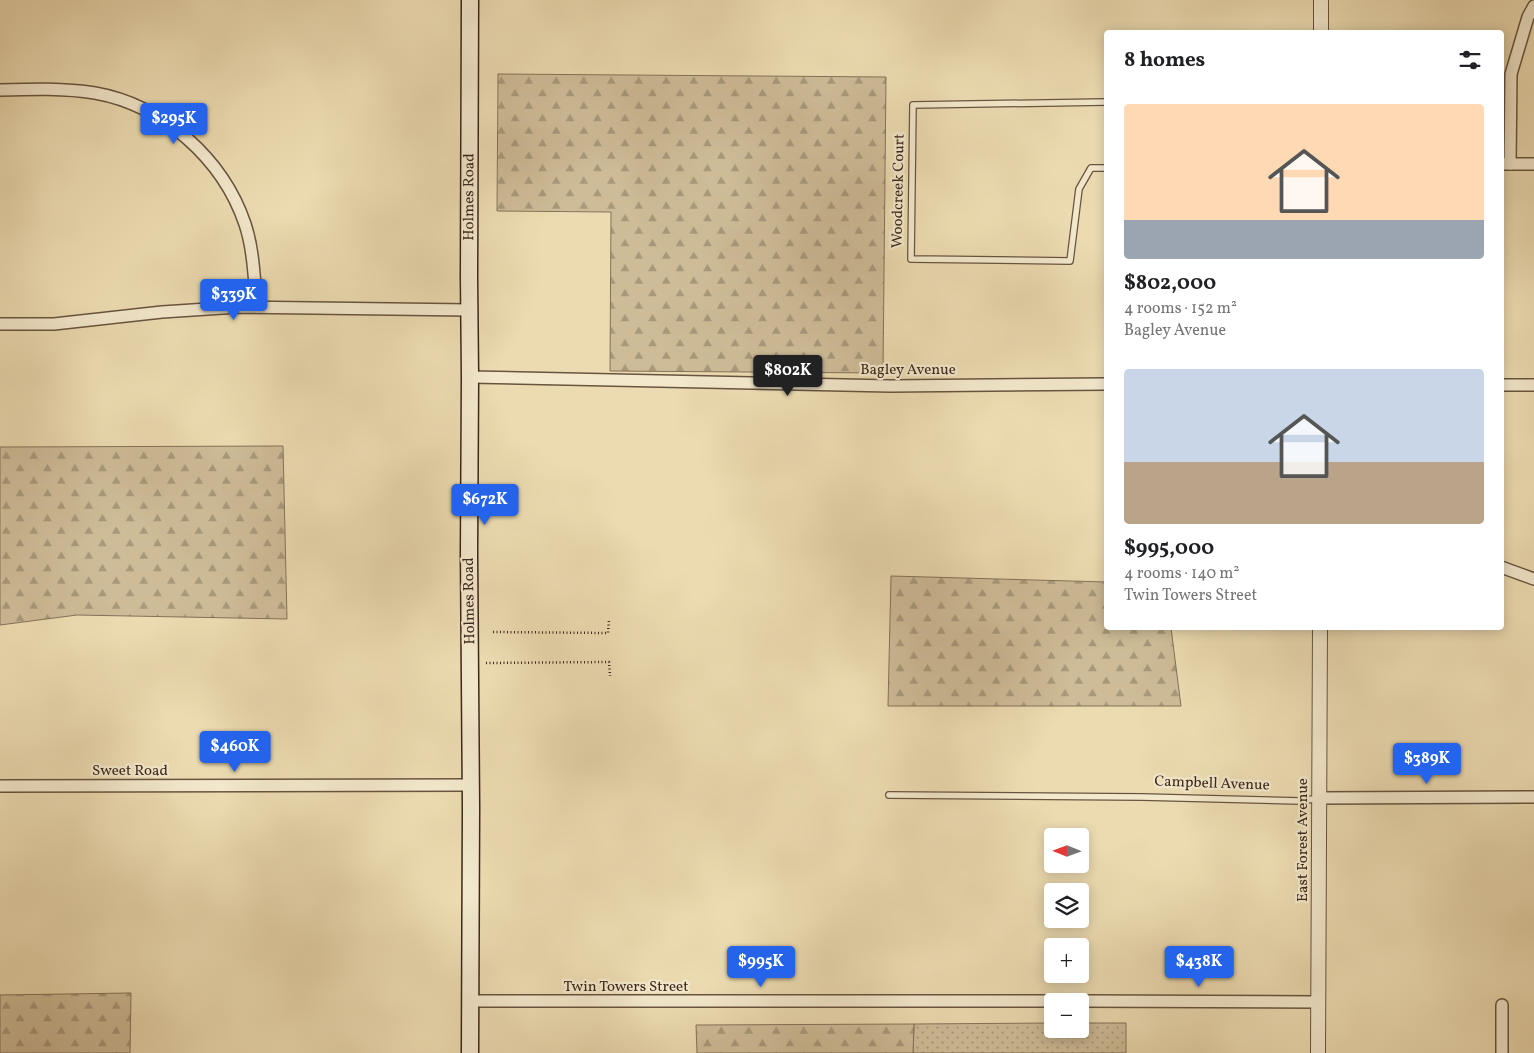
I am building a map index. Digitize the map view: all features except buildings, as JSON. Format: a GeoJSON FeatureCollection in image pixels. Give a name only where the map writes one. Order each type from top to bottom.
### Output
{"type":"FeatureCollection","features":[{"type":"Feature","properties":{"kind":"main road","name":"Holmes Road"},"geometry":{"type":"LineString","coordinates":[[470,0],[470,1053]]}},
{"type":"Feature","properties":{"kind":"street"},"geometry":{"type":"LineString","coordinates":[[1321,0],[1321,30]]}},
{"type":"Feature","properties":{"kind":"street"},"geometry":{"type":"LineString","coordinates":[[1534,6],[1528,17],[1511,74],[1506,164],[1534,164]]}},
{"type":"Feature","properties":{"kind":"street"},"geometry":{"type":"LineString","coordinates":[[0,90],[51,89],[96,93],[138,107],[162,120],[183,135],[197,147],[217,171],[229,190],[245,224],[250,245],[256,307]]}},
{"type":"Feature","properties":{"kind":"street"},"geometry":{"type":"LineString","coordinates":[[0,324],[54,324],[162,312],[256,307],[469,310]]}},
{"type":"Feature","properties":{"kind":"street","name":"Bagley Avenue"},"geometry":{"type":"LineString","coordinates":[[470,378],[890,386],[1104,384]]}},
{"type":"Feature","properties":{"kind":"street"},"geometry":{"type":"LineString","coordinates":[[1504,385],[1534,385]]}},
{"type":"Feature","properties":{"kind":"street"},"geometry":{"type":"LineString","coordinates":[[1504,568],[1534,579]]}},
{"type":"Feature","properties":{"kind":"street","name":"East Forest Avenue"},"geometry":{"type":"LineString","coordinates":[[1318,1053],[1320,630]]}},
{"type":"Feature","properties":{"kind":"street","name":"Sweet Road"},"geometry":{"type":"LineString","coordinates":[[0,786],[471,785]]}},
{"type":"Feature","properties":{"kind":"street","name":"Campbell Avenue"},"geometry":{"type":"LineString","coordinates":[[1320,798],[1534,797]]}},
{"type":"Feature","properties":{"kind":"street","name":"Twin Towers Street"},"geometry":{"type":"LineString","coordinates":[[470,1002],[1044,1001]]}},
{"type":"Feature","properties":{"kind":"street"},"geometry":{"type":"LineString","coordinates":[[1089,1001],[1318,1002]]}},
{"type":"Feature","properties":{"kind":"street"},"geometry":{"type":"LineString","coordinates":[[1502,1005],[1502,1053]]}},
{"type":"Feature","properties":{"kind":"lane","name":"Woodcreek Court"},"geometry":{"type":"LineString","coordinates":[[1104,102],[913,104],[911,259],[1070,261],[1079,189],[1091,168],[1104,168]]}},
{"type":"Feature","properties":{"kind":"lane","name":"Campbell Avenue"},"geometry":{"type":"LineString","coordinates":[[889,795],[1142,797],[1300,802],[1320,798]]}},
{"type":"Feature","properties":{"kind":"path"},"geometry":{"type":"LineString","coordinates":[[493,632],[608,632],[608,619]]}},
{"type":"Feature","properties":{"kind":"path"},"geometry":{"type":"LineString","coordinates":[[486,663],[609,662],[610,676]]}},
{"type":"Feature","properties":{"kind":"green space"},"geometry":{"type":"Polygon","coordinates":[[[498,74],[886,77],[883,373],[610,371],[611,212],[497,211],[498,74]]]}},
{"type":"Feature","properties":{"kind":"green space"},"geometry":{"type":"Polygon","coordinates":[[[283,446],[287,619],[77,615],[0,625],[0,447],[283,446]]]}},
{"type":"Feature","properties":{"kind":"green space"},"geometry":{"type":"Polygon","coordinates":[[[891,576],[1104,582],[1104,630],[1171,630],[1181,706],[888,706],[891,576]]]}},
{"type":"Feature","properties":{"kind":"green space"},"geometry":{"type":"Polygon","coordinates":[[[131,993],[130,1053],[0,1053],[0,995],[131,993]]]}},
{"type":"Feature","properties":{"kind":"green space"},"geometry":{"type":"Polygon","coordinates":[[[1044,1023],[1044,1038],[1089,1038],[1089,1023],[1126,1023],[1126,1053],[913,1053],[914,1024],[1044,1023]]]}},
{"type":"Feature","properties":{"kind":"green space"},"geometry":{"type":"Polygon","coordinates":[[[914,1024],[913,1053],[697,1053],[696,1025],[914,1024]]]}}]}
